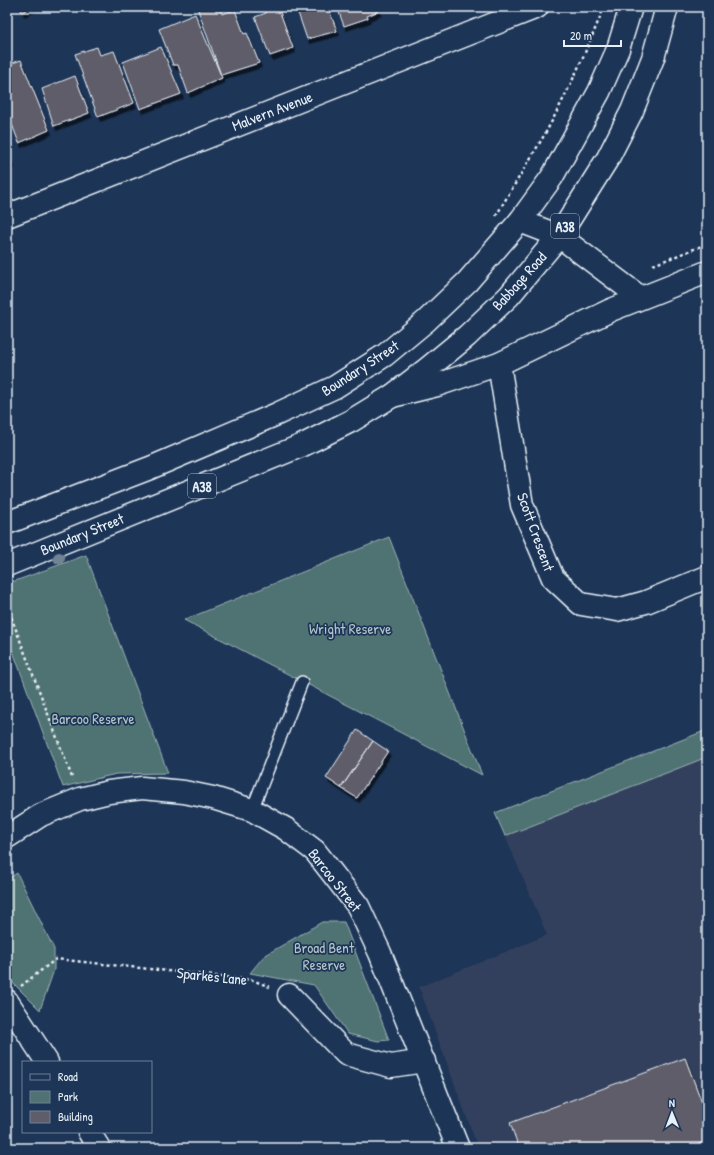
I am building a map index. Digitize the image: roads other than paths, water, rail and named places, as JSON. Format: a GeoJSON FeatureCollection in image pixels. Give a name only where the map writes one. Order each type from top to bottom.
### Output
{"type":"FeatureCollection","features":[{"type":"Feature","properties":{"kind":"main road","name":"Malvern Avenue"},"geometry":{"type":"LineString","coordinates":[[7,216],[537,7]]}},
{"type":"Feature","properties":{"kind":"main road","name":"A38"},"geometry":{"type":"LineString","coordinates":[[520,221],[552,177],[599,92],[618,49],[631,7]]}},
{"type":"Feature","properties":{"kind":"main road","name":"Babbage Road"},"geometry":{"type":"LineString","coordinates":[[392,396],[461,341],[504,301],[559,236],[608,158],[632,111],[652,58],[667,7]]}},
{"type":"Feature","properties":{"kind":"main road"},"geometry":{"type":"LineString","coordinates":[[520,221],[559,236],[641,298]]}},
{"type":"Feature","properties":{"kind":"main road","name":"Boundary Street"},"geometry":{"type":"LineString","coordinates":[[7,523],[150,468],[278,414],[335,387],[385,355],[426,321],[467,282],[520,221]]}},
{"type":"Feature","properties":{"kind":"main road","name":"Boundary Street"},"geometry":{"type":"LineString","coordinates":[[7,565],[303,445],[351,421],[392,396],[437,385],[498,364],[611,310],[707,272]]}},
{"type":"Feature","properties":{"kind":"main road","name":"Scott Crescent"},"geometry":{"type":"LineString","coordinates":[[498,364],[522,505],[553,578],[581,604],[617,610],[646,602],[707,577]]}},
{"type":"Feature","properties":{"kind":"main road","name":"Barcoo Street"},"geometry":{"type":"LineString","coordinates":[[7,838],[41,815],[80,799],[109,792],[142,788],[184,792],[213,798],[252,810],[286,829],[315,851],[358,906],[380,952],[458,1148]]}},
{"type":"Feature","properties":{"kind":"main road"},"geometry":{"type":"LineString","coordinates":[[12,995],[46,1061]]}},
{"type":"Feature","properties":{"kind":"main road"},"geometry":{"type":"LineString","coordinates":[[289,995],[346,1054],[391,1066],[424,1061]]}},
{"type":"Feature","properties":{"kind":"main road"},"geometry":{"type":"LineString","coordinates":[[90,1133],[99,1148]]}},
{"type":"Feature","properties":{"kind":"lane"},"geometry":{"type":"LineString","coordinates":[[252,810],[302,682]]}},
{"type":"Feature","properties":{"kind":"park label","name":"Wright Reserve"},"geometry":{"type":"Point","coordinates":[350,628]}},
{"type":"Feature","properties":{"kind":"park label","name":"Barcoo Reserve"},"geometry":{"type":"Point","coordinates":[93,718]}},
{"type":"Feature","properties":{"kind":"park label","name":"Broad Bent Reserve"},"geometry":{"type":"Point","coordinates":[324,956]}}]}
